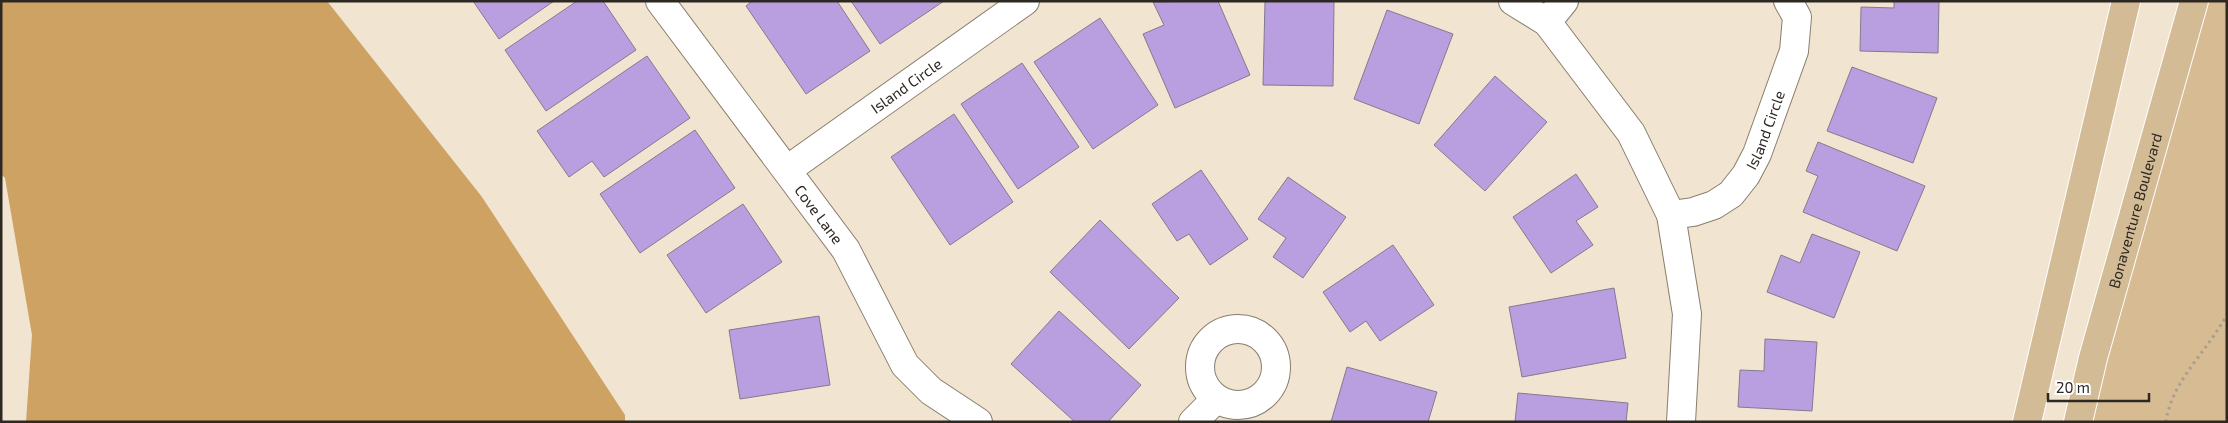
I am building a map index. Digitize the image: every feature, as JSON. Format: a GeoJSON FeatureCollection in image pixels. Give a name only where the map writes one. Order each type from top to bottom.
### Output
{"type":"FeatureCollection","features":[{"type":"Feature","properties":{"kind":"main road"},"geometry":{"type":"LineString","coordinates":[[2027,422],[2126,1]]}},
{"type":"Feature","properties":{"kind":"main road","name":"Bonaventure Boulevard"},"geometry":{"type":"LineString","coordinates":[[2078,422],[2092,358],[2194,1]]}},
{"type":"Feature","properties":{"kind":"street","name":"Cove Lane"},"geometry":{"type":"LineString","coordinates":[[660,1],[846,250],[905,365],[931,390],[978,422]]}},
{"type":"Feature","properties":{"kind":"street","name":"Island Circle"},"geometry":{"type":"LineString","coordinates":[[787,170],[1026,1]]}},
{"type":"Feature","properties":{"kind":"street"},"geometry":{"type":"LineString","coordinates":[[1513,1],[1555,12],[1631,133],[1671,215],[1686,314],[1681,422]]}},
{"type":"Feature","properties":{"kind":"street","name":"Island Circle"},"geometry":{"type":"LineString","coordinates":[[1671,215],[1693,212],[1714,205],[1731,194],[1746,175],[1757,154],[1794,51],[1797,16],[1788,1]]}},
{"type":"Feature","properties":{"kind":"street"},"geometry":{"type":"LineString","coordinates":[[1193,422],[1216,399]]}},
{"type":"Feature","properties":{"kind":"path"},"geometry":{"type":"LineString","coordinates":[[2166,422],[2168,409],[2178,388],[2219,330],[2227,314]]}},
{"type":"Feature","properties":{"kind":"shaded area"},"geometry":{"type":"Polygon","coordinates":[[[1,1],[327,1],[482,197],[625,415],[625,422],[26,422],[32,335],[5,178],[1,174],[1,1]]]}},
{"type":"Feature","properties":{"kind":"shaded area"},"geometry":{"type":"Polygon","coordinates":[[[2194,1],[2227,1],[2227,422],[2078,422],[2194,1]]]}},
{"type":"Feature","properties":{"kind":"building"},"geometry":{"type":"Polygon","coordinates":[[[473,1],[554,1],[499,39],[473,1]]]}},
{"type":"Feature","properties":{"kind":"building"},"geometry":{"type":"Polygon","coordinates":[[[577,1],[603,1],[636,50],[546,111],[505,50],[577,1]]]}},
{"type":"Feature","properties":{"kind":"building"},"geometry":{"type":"Polygon","coordinates":[[[752,1],[837,1],[870,51],[806,94],[746,6],[752,1]]]}},
{"type":"Feature","properties":{"kind":"building"},"geometry":{"type":"Polygon","coordinates":[[[851,1],[944,1],[880,44],[851,1]]]}},
{"type":"Feature","properties":{"kind":"building"},"geometry":{"type":"Polygon","coordinates":[[[1218,1],[1250,75],[1175,108],[1143,34],[1164,25],[1153,2],[1218,1]]]}},
{"type":"Feature","properties":{"kind":"building"},"geometry":{"type":"Polygon","coordinates":[[[1265,1],[1334,1],[1333,86],[1263,85],[1265,1]]]}},
{"type":"Feature","properties":{"kind":"building"},"geometry":{"type":"Polygon","coordinates":[[[1894,1],[1939,1],[1938,53],[1860,51],[1861,7],[1894,8],[1894,1]]]}},
{"type":"Feature","properties":{"kind":"building"},"geometry":{"type":"Polygon","coordinates":[[[1387,10],[1453,34],[1419,124],[1354,99],[1387,10]]]}},
{"type":"Feature","properties":{"kind":"building"},"geometry":{"type":"Polygon","coordinates":[[[1100,18],[1158,105],[1093,149],[1034,62],[1100,18]]]}},
{"type":"Feature","properties":{"kind":"building"},"geometry":{"type":"Polygon","coordinates":[[[647,56],[690,118],[604,177],[592,161],[569,177],[537,131],[647,56]]]}},
{"type":"Feature","properties":{"kind":"building"},"geometry":{"type":"Polygon","coordinates":[[[1022,63],[1079,147],[1018,189],[961,104],[1022,63]]]}},
{"type":"Feature","properties":{"kind":"building"},"geometry":{"type":"Polygon","coordinates":[[[1852,67],[1937,98],[1913,163],[1827,131],[1852,67]]]}},
{"type":"Feature","properties":{"kind":"building"},"geometry":{"type":"Polygon","coordinates":[[[1495,76],[1547,122],[1485,191],[1434,145],[1495,76]]]}},
{"type":"Feature","properties":{"kind":"building"},"geometry":{"type":"Polygon","coordinates":[[[954,114],[1013,202],[950,245],[891,157],[954,114]]]}},
{"type":"Feature","properties":{"kind":"building"},"geometry":{"type":"Polygon","coordinates":[[[695,130],[735,188],[640,253],[600,194],[695,130]]]}},
{"type":"Feature","properties":{"kind":"building"},"geometry":{"type":"Polygon","coordinates":[[[1818,142],[1925,186],[1897,251],[1803,212],[1818,176],[1806,171],[1818,142]]]}},
{"type":"Feature","properties":{"kind":"building"},"geometry":{"type":"Polygon","coordinates":[[[1201,170],[1248,239],[1210,265],[1189,234],[1177,241],[1152,204],[1201,170]]]}},
{"type":"Feature","properties":{"kind":"building"},"geometry":{"type":"Polygon","coordinates":[[[1576,174],[1598,207],[1576,221],[1593,245],[1551,273],[1513,217],[1576,174]]]}},
{"type":"Feature","properties":{"kind":"building"},"geometry":{"type":"Polygon","coordinates":[[[1288,177],[1346,217],[1303,278],[1273,257],[1286,238],[1258,219],[1288,177]]]}},
{"type":"Feature","properties":{"kind":"building"},"geometry":{"type":"Polygon","coordinates":[[[743,204],[782,262],[706,313],[667,255],[743,204]]]}},
{"type":"Feature","properties":{"kind":"building"},"geometry":{"type":"Polygon","coordinates":[[[1100,220],[1179,298],[1129,349],[1050,272],[1100,220]]]}},
{"type":"Feature","properties":{"kind":"building"},"geometry":{"type":"Polygon","coordinates":[[[1812,234],[1860,252],[1834,318],[1767,292],[1781,255],[1800,263],[1812,234]]]}},
{"type":"Feature","properties":{"kind":"building"},"geometry":{"type":"Polygon","coordinates":[[[1393,245],[1434,305],[1380,341],[1366,321],[1350,332],[1323,292],[1393,245]]]}},
{"type":"Feature","properties":{"kind":"building"},"geometry":{"type":"Polygon","coordinates":[[[1614,288],[1626,358],[1522,377],[1509,307],[1614,288]]]}},
{"type":"Feature","properties":{"kind":"building"},"geometry":{"type":"Polygon","coordinates":[[[1059,311],[1141,385],[1108,422],[1075,422],[1011,364],[1059,311]]]}},
{"type":"Feature","properties":{"kind":"building"},"geometry":{"type":"Polygon","coordinates":[[[819,316],[830,385],[740,399],[729,330],[819,316]]]}},
{"type":"Feature","properties":{"kind":"building"},"geometry":{"type":"Polygon","coordinates":[[[1765,339],[1817,342],[1812,411],[1738,407],[1740,370],[1764,371],[1765,339]]]}},
{"type":"Feature","properties":{"kind":"building"},"geometry":{"type":"Polygon","coordinates":[[[1347,367],[1437,392],[1428,422],[1331,422],[1347,367]]]}},
{"type":"Feature","properties":{"kind":"building"},"geometry":{"type":"Polygon","coordinates":[[[1518,393],[1628,403],[1626,422],[1515,422],[1518,393]]]}}]}
